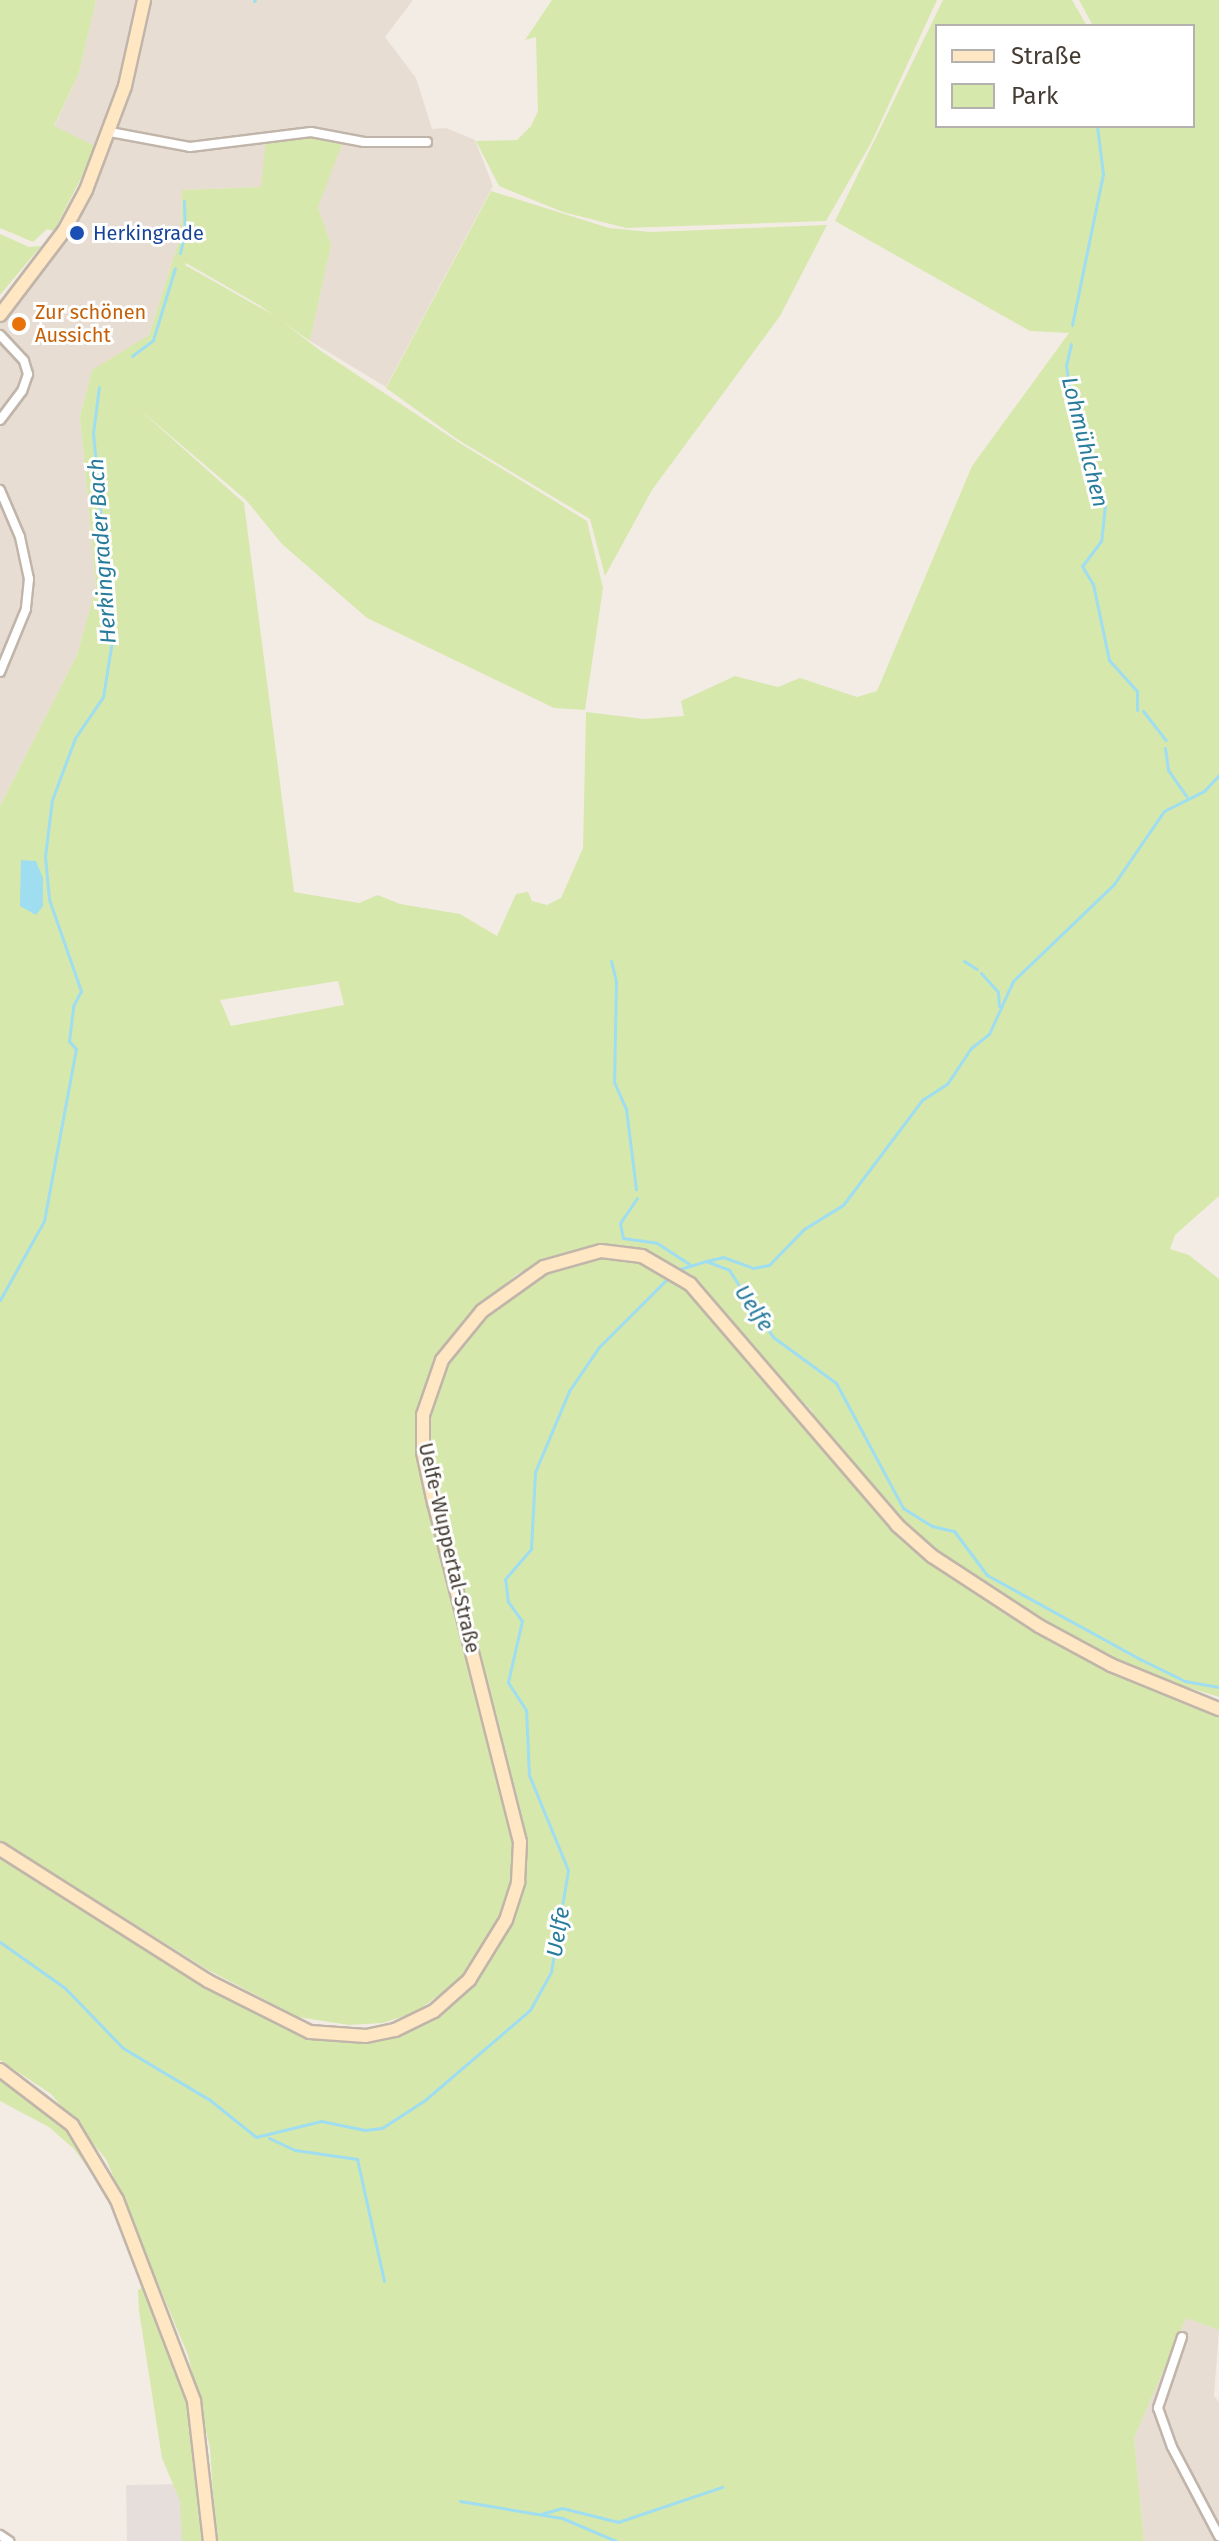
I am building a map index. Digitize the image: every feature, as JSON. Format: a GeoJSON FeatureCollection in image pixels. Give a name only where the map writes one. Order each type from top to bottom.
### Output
{"type":"FeatureCollection","features":[{"type":"Feature","properties":{"kind":"main road"},"geometry":{"type":"LineString","coordinates":[[0,315],[64,231],[110,132],[144,0]]}},
{"type":"Feature","properties":{"kind":"main road","name":"Uelfe-Wuppertal-Straße"},"geometry":{"type":"LineString","coordinates":[[0,1849],[243,2002],[310,2032],[366,2036],[395,2030],[425,2016],[459,1990],[501,1932],[516,1891],[521,1857],[425,1461],[425,1404],[442,1360],[482,1311],[544,1267],[601,1251],[642,1256],[690,1284],[897,1525],[932,1556],[1039,1626],[1111,1665],[1219,1709]]}},
{"type":"Feature","properties":{"kind":"main road"},"geometry":{"type":"LineString","coordinates":[[0,2070],[72,2125],[113,2191],[191,2389],[204,2448],[210,2541]]}},
{"type":"Feature","properties":{"kind":"street"},"geometry":{"type":"LineString","coordinates":[[110,132],[190,147],[311,132],[364,142],[427,142]]}},
{"type":"Feature","properties":{"kind":"street"},"geometry":{"type":"LineString","coordinates":[[0,335],[24,361],[28,374],[22,391],[0,420]]}},
{"type":"Feature","properties":{"kind":"street"},"geometry":{"type":"LineString","coordinates":[[0,490],[20,537],[29,579],[26,609],[0,672]]}},
{"type":"Feature","properties":{"kind":"street"},"geometry":{"type":"LineString","coordinates":[[1182,2337],[1158,2408],[1172,2447],[1204,2500],[1219,2536]]}},
{"type":"Feature","properties":{"kind":"street"},"geometry":{"type":"LineString","coordinates":[[0,2535],[9,2541]]}},
{"type":"Feature","properties":{"kind":"shaded area"},"geometry":{"type":"Polygon","coordinates":[[[96,0],[413,0],[385,37],[416,78],[432,129],[446,128],[475,140],[493,186],[386,387],[310,341],[331,245],[318,207],[262,187],[182,190],[181,234],[149,335],[92,371],[80,416],[96,587],[77,655],[0,806],[0,322],[41,275],[87,207],[106,152],[54,127],[79,73],[96,0]]]}},
{"type":"Feature","properties":{"kind":"shaded area"},"geometry":{"type":"Polygon","coordinates":[[[1186,2317],[1219,2330],[1214,2396],[1219,2402],[1219,2541],[1144,2541],[1134,2438],[1186,2317]]]}},
{"type":"Feature","properties":{"kind":"shaded area"},"geometry":{"type":"Polygon","coordinates":[[[185,2484],[188,2541],[127,2541],[126,2485],[185,2484]]]}},
{"type":"Feature","properties":{"kind":"green space"},"geometry":{"type":"Polygon","coordinates":[[[0,0],[96,0],[79,73],[54,126],[97,147],[54,231],[47,229],[33,242],[0,228],[0,0]]]}},
{"type":"Feature","properties":{"kind":"green space"},"geometry":{"type":"Polygon","coordinates":[[[552,0],[937,0],[871,143],[826,221],[626,228],[563,212],[499,186],[476,141],[517,140],[531,126],[538,111],[536,37],[525,40],[552,0]]]}},
{"type":"Feature","properties":{"kind":"green space"},"geometry":{"type":"Polygon","coordinates":[[[943,0],[1072,0],[1086,24],[935,24],[935,128],[1195,128],[1195,24],[1092,24],[1079,0],[1219,0],[1219,1196],[1175,1235],[1170,1249],[1189,1255],[1219,1279],[1219,1697],[1113,1664],[1040,1625],[943,1561],[893,1518],[808,1416],[813,1412],[725,1322],[897,1525],[932,1556],[1039,1626],[1111,1665],[1219,1709],[1219,2330],[1186,2318],[1134,2438],[1144,2541],[216,2541],[210,2448],[188,2355],[106,2159],[51,2094],[0,2060],[0,1849],[208,1981],[297,2028],[339,2036],[381,2033],[425,2016],[459,1990],[501,1932],[516,1891],[521,1857],[519,1835],[423,1452],[425,1404],[437,1370],[456,1340],[518,1282],[579,1254],[642,1255],[616,1248],[577,1250],[517,1274],[471,1313],[449,1341],[422,1398],[421,1451],[433,1516],[520,1857],[500,1929],[466,1975],[416,2012],[383,2023],[349,2025],[298,2017],[208,1970],[0,1840],[0,806],[77,655],[96,587],[80,416],[92,370],[149,335],[181,234],[182,190],[261,187],[266,140],[311,133],[344,139],[318,207],[331,245],[310,341],[280,320],[321,351],[458,442],[587,521],[603,588],[585,710],[554,708],[367,618],[282,544],[246,500],[138,408],[244,503],[294,892],[359,903],[378,895],[400,904],[460,914],[497,936],[516,894],[528,892],[532,901],[547,905],[561,898],[583,848],[586,712],[644,719],[684,716],[681,701],[735,676],[778,687],[800,678],[857,697],[877,691],[972,466],[1069,333],[1030,331],[835,221],[943,0]],[[185,265],[273,315],[259,305],[185,265]],[[338,981],[220,1000],[231,1026],[344,1005],[338,981]]]}},
{"type":"Feature","properties":{"kind":"green space"},"geometry":{"type":"Polygon","coordinates":[[[491,191],[609,228],[651,232],[827,225],[780,316],[652,490],[605,576],[590,519],[460,441],[386,388],[491,191]]]}},
{"type":"Feature","properties":{"kind":"green space"},"geometry":{"type":"Polygon","coordinates":[[[0,234],[29,247],[41,246],[0,295],[0,234]]]}},
{"type":"Feature","properties":{"kind":"green space"},"geometry":{"type":"Polygon","coordinates":[[[0,2076],[44,2106],[69,2131],[116,2207],[74,2149],[49,2127],[0,2101],[0,2076]]]}},
{"type":"Feature","properties":{"kind":"green space"},"geometry":{"type":"Polygon","coordinates":[[[145,2286],[191,2413],[202,2541],[182,2541],[180,2501],[162,2458],[139,2311],[138,2290],[145,2286]]]}},
{"type":"Feature","properties":{"kind":"water"},"geometry":{"type":"Polygon","coordinates":[[[21,860],[36,861],[43,878],[43,906],[36,915],[20,906],[21,860]]]}},
{"type":"Feature","properties":{"kind":"waterway","name":"Lohmühlchen"},"geometry":{"type":"LineString","coordinates":[[1072,325],[1103,174],[1097,128]]}},
{"type":"Feature","properties":{"kind":"waterway","name":"Herkingrader Bach"},"geometry":{"type":"LineString","coordinates":[[180,253],[185,232],[184,201]]}},
{"type":"Feature","properties":{"kind":"waterway","name":"Herkingrader Bach"},"geometry":{"type":"LineString","coordinates":[[132,356],[153,340],[175,268]]}},
{"type":"Feature","properties":{"kind":"waterway","name":"Lohmühlchen"},"geometry":{"type":"LineString","coordinates":[[1071,344],[1066,365],[1070,395],[1105,505],[1101,541],[1082,566],[1093,584],[1109,660],[1137,691],[1137,710]]}},
{"type":"Feature","properties":{"kind":"waterway","name":"Herkingrader Bach"},"geometry":{"type":"LineString","coordinates":[[0,1300],[44,1221],[76,1049],[69,1041],[73,1006],[81,991],[49,899],[45,856],[52,800],[75,738],[103,697],[112,641],[93,433],[99,387]]}},
{"type":"Feature","properties":{"kind":"waterway","name":"Lohmühlchen"},"geometry":{"type":"LineString","coordinates":[[1143,711],[1166,740]]}},
{"type":"Feature","properties":{"kind":"waterway","name":"Lohmühlchen"},"geometry":{"type":"LineString","coordinates":[[1165,748],[1168,770],[1186,796]]}},
{"type":"Feature","properties":{"kind":"waterway"},"geometry":{"type":"LineString","coordinates":[[706,1261],[723,1257],[753,1268],[769,1265],[804,1229],[843,1205],[922,1100],[947,1084],[971,1048],[989,1034],[1013,981],[1114,884],[1164,811],[1204,791],[1219,775]]}},
{"type":"Feature","properties":{"kind":"waterway"},"geometry":{"type":"LineString","coordinates":[[611,961],[616,981],[614,1082],[626,1109],[636,1189]]}},
{"type":"Feature","properties":{"kind":"waterway"},"geometry":{"type":"LineString","coordinates":[[964,961],[977,969]]}},
{"type":"Feature","properties":{"kind":"waterway"},"geometry":{"type":"LineString","coordinates":[[981,973],[998,992],[999,1006]]}},
{"type":"Feature","properties":{"kind":"waterway"},"geometry":{"type":"LineString","coordinates":[[637,1198],[620,1223],[623,1238],[657,1243],[689,1264]]}},
{"type":"Feature","properties":{"kind":"waterway","name":"Uelfe"},"geometry":{"type":"LineString","coordinates":[[680,1269],[706,1261],[729,1270],[773,1337],[836,1383],[903,1508],[932,1526],[954,1531],[987,1575],[1185,1681],[1219,1687]]}},
{"type":"Feature","properties":{"kind":"waterway","name":"Uelfe"},"geometry":{"type":"LineString","coordinates":[[0,1942],[65,1988],[123,2048],[210,2100],[256,2137],[321,2121],[365,2130],[382,2128],[425,2100],[530,2010],[551,1972],[568,1870],[529,1775],[526,1710],[508,1682],[522,1621],[508,1602],[505,1579],[531,1549],[535,1472],[569,1391],[599,1347],[667,1279]]}},
{"type":"Feature","properties":{"kind":"waterway"},"geometry":{"type":"LineString","coordinates":[[269,2138],[295,2150],[357,2159],[384,2281]]}},
{"type":"Feature","properties":{"kind":"waterway"},"geometry":{"type":"LineString","coordinates":[[541,2514],[562,2508],[618,2522],[722,2487]]}},
{"type":"Feature","properties":{"kind":"waterway"},"geometry":{"type":"LineString","coordinates":[[460,2501],[562,2518],[616,2541]]}},
{"type":"Feature","properties":{"kind":"place","name":"Herkingrade"},"geometry":{"type":"Point","coordinates":[77,233]}},
{"type":"Feature","properties":{"kind":"place","name":"Zur schönen Aussicht"},"geometry":{"type":"Point","coordinates":[19,324]}}]}
